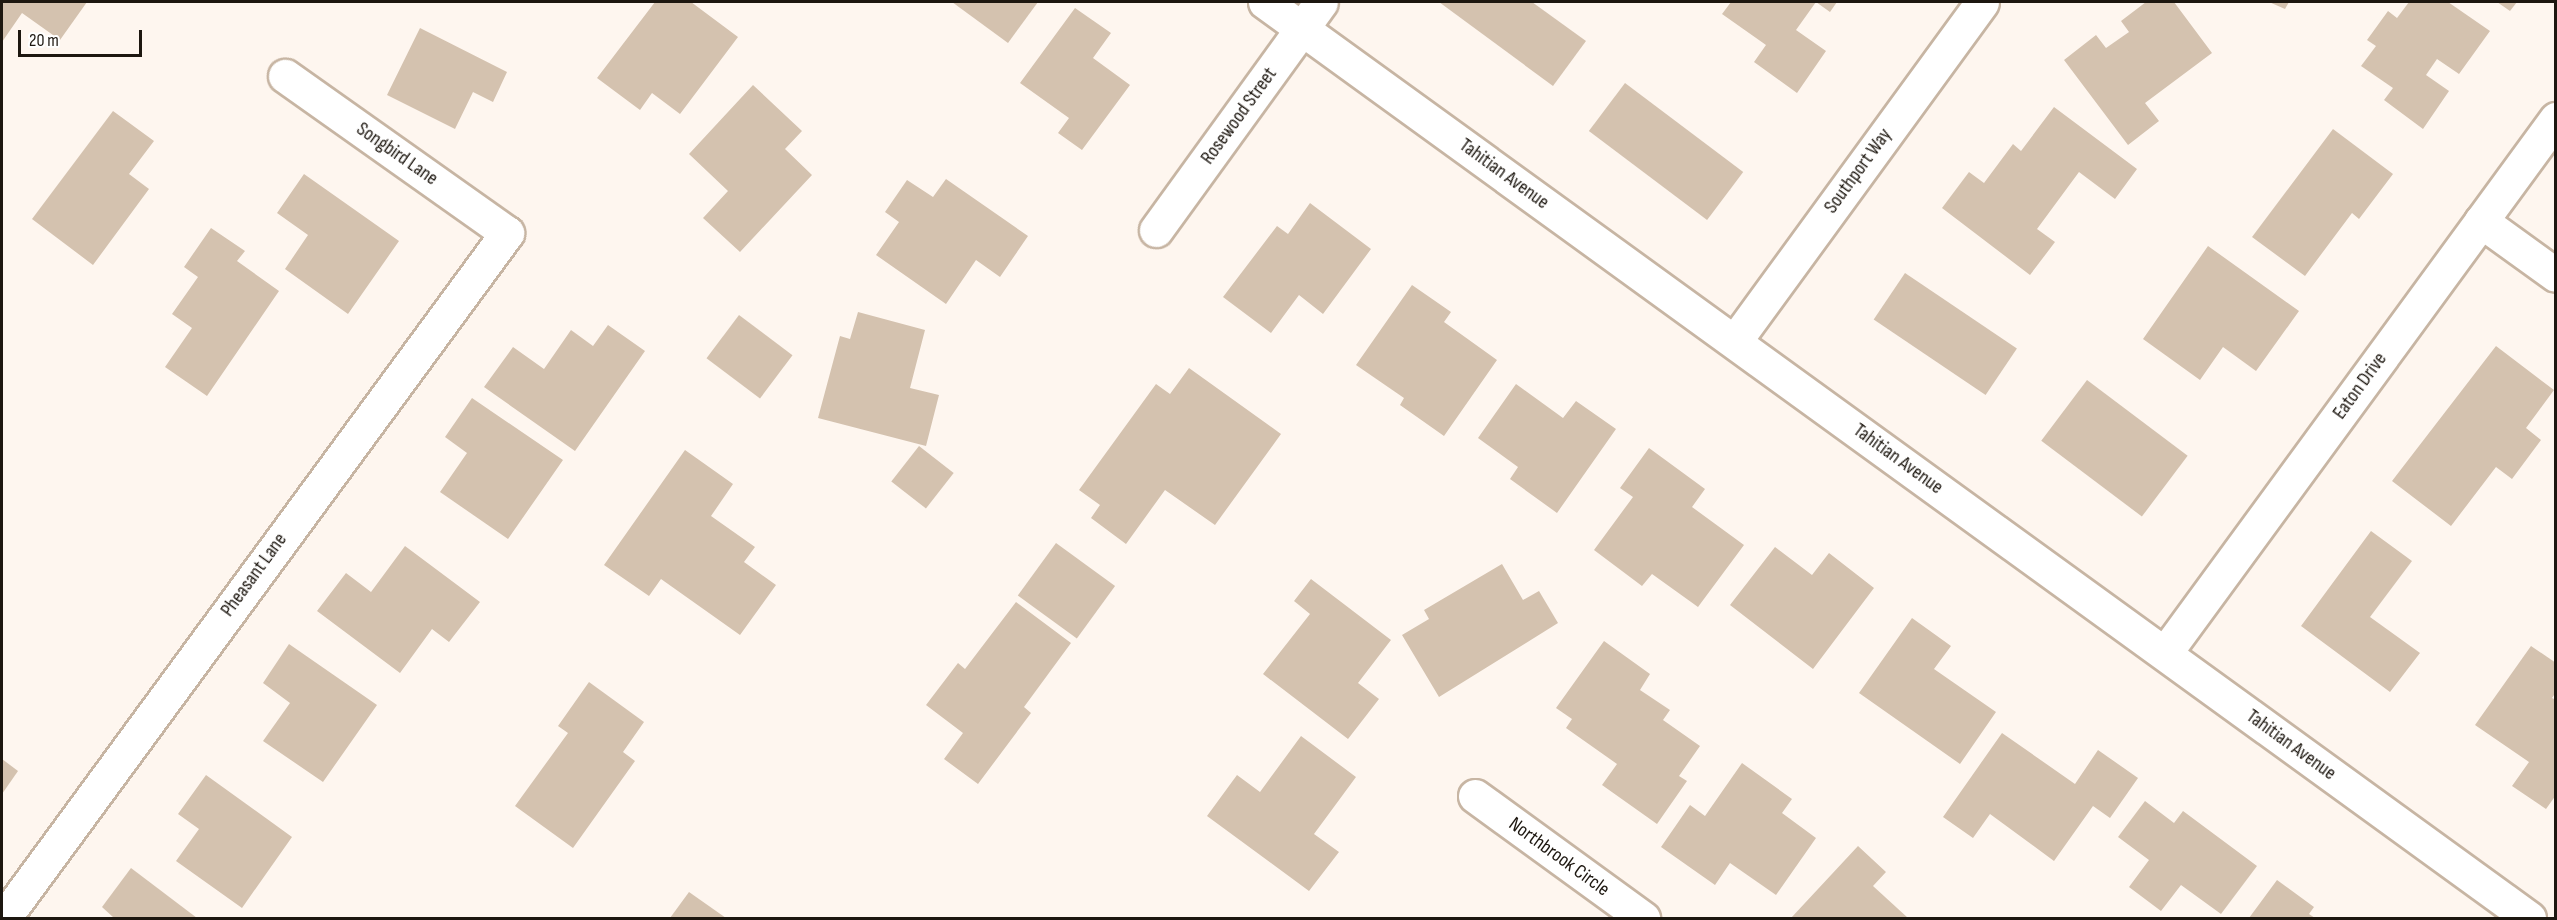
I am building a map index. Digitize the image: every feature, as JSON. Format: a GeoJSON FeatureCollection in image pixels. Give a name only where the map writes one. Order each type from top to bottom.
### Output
{"type":"FeatureCollection","features":[{"type":"Feature","properties":{"kind":"street","name":"Tahitian Avenue"},"geometry":{"type":"LineString","coordinates":[[1266,2],[2529,918]]}},
{"type":"Feature","properties":{"kind":"street","name":"Rosewood Street"},"geometry":{"type":"LineString","coordinates":[[1156,230],[1321,2]]}},
{"type":"Feature","properties":{"kind":"street","name":"Southport Way"},"geometry":{"type":"LineString","coordinates":[[1735,341],[1982,2]]}},
{"type":"Feature","properties":{"kind":"street","name":"Songbird Lane"},"geometry":{"type":"LineString","coordinates":[[285,76],[507,233]]}},
{"type":"Feature","properties":{"kind":"street","name":"Eaton Drive"},"geometry":{"type":"LineString","coordinates":[[2165,653],[2556,119]]}},
{"type":"Feature","properties":{"kind":"street"},"geometry":{"type":"LineString","coordinates":[[2481,221],[2556,275]]}},
{"type":"Feature","properties":{"kind":"street","name":"Pheasant Lane"},"geometry":{"type":"LineString","coordinates":[[4,918],[507,233]]}},
{"type":"Feature","properties":{"kind":"street","name":"Northbrook Circle"},"geometry":{"type":"LineString","coordinates":[[1475,796],[1643,918]]}},
{"type":"Feature","properties":{"kind":"building"},"geometry":{"type":"Polygon","coordinates":[[[2,2],[87,2],[60,40],[22,13],[2,42],[2,2]]]}},
{"type":"Feature","properties":{"kind":"building"},"geometry":{"type":"Polygon","coordinates":[[[655,2],[691,2],[738,37],[680,114],[652,93],[640,110],[597,78],[655,2]]]}},
{"type":"Feature","properties":{"kind":"building"},"geometry":{"type":"Polygon","coordinates":[[[952,2],[1038,2],[1008,43],[952,2]]]}},
{"type":"Feature","properties":{"kind":"building"},"geometry":{"type":"Polygon","coordinates":[[[1439,2],[1532,2],[1586,41],[1553,86],[1439,2]]]}},
{"type":"Feature","properties":{"kind":"building"},"geometry":{"type":"Polygon","coordinates":[[[1731,2],[1816,2],[1796,30],[1826,51],[1797,93],[1754,62],[1766,45],[1722,14],[1731,2]]]}},
{"type":"Feature","properties":{"kind":"building"},"geometry":{"type":"Polygon","coordinates":[[[1816,2],[1837,2],[1830,12],[1816,2]]]}},
{"type":"Feature","properties":{"kind":"building"},"geometry":{"type":"Polygon","coordinates":[[[2146,2],[2174,2],[2212,53],[2145,103],[2159,121],[2128,145],[2064,60],[2096,35],[2106,48],[2129,32],[2121,21],[2146,2]]]}},
{"type":"Feature","properties":{"kind":"building"},"geometry":{"type":"Polygon","coordinates":[[[2269,2],[2289,2],[2285,9],[2269,2]]]}},
{"type":"Feature","properties":{"kind":"building"},"geometry":{"type":"Polygon","coordinates":[[[2409,2],[2448,2],[2490,31],[2459,74],[2437,59],[2426,75],[2449,91],[2423,129],[2384,100],[2393,88],[2361,66],[2376,46],[2367,40],[2388,11],[2397,18],[2409,2]]]}},
{"type":"Feature","properties":{"kind":"building"},"geometry":{"type":"Polygon","coordinates":[[[2497,2],[2517,2],[2510,11],[2497,2]]]}},
{"type":"Feature","properties":{"kind":"building"},"geometry":{"type":"Polygon","coordinates":[[[1075,8],[1111,33],[1093,58],[1130,85],[1082,150],[1058,133],[1069,118],[1020,83],[1075,8]]]}},
{"type":"Feature","properties":{"kind":"building"},"geometry":{"type":"Polygon","coordinates":[[[420,28],[507,72],[493,102],[473,92],[455,129],[387,95],[420,28]]]}},
{"type":"Feature","properties":{"kind":"building"},"geometry":{"type":"Polygon","coordinates":[[[1625,83],[1743,172],[1707,220],[1589,131],[1625,83]]]}},
{"type":"Feature","properties":{"kind":"building"},"geometry":{"type":"Polygon","coordinates":[[[753,85],[802,131],[785,149],[812,175],[740,252],[703,218],[728,191],[689,154],[753,85]]]}},
{"type":"Feature","properties":{"kind":"building"},"geometry":{"type":"Polygon","coordinates":[[[2054,107],[2137,169],[2115,199],[2079,172],[2037,229],[2055,242],[2030,275],[1942,208],[1969,172],[1984,183],[2013,144],[2021,151],[2054,107]]]}},
{"type":"Feature","properties":{"kind":"building"},"geometry":{"type":"Polygon","coordinates":[[[113,111],[154,141],[129,174],[149,189],[93,265],[32,219],[113,111]]]}},
{"type":"Feature","properties":{"kind":"building"},"geometry":{"type":"Polygon","coordinates":[[[2333,129],[2393,174],[2359,219],[2352,213],[2305,276],[2252,237],[2333,129]]]}},
{"type":"Feature","properties":{"kind":"building"},"geometry":{"type":"Polygon","coordinates":[[[304,174],[399,241],[348,314],[285,269],[308,235],[277,213],[304,174]]]}},
{"type":"Feature","properties":{"kind":"building"},"geometry":{"type":"Polygon","coordinates":[[[946,179],[1028,236],[1000,277],[976,260],[946,304],[876,255],[899,222],[885,212],[907,180],[933,197],[946,179]]]}},
{"type":"Feature","properties":{"kind":"building"},"geometry":{"type":"Polygon","coordinates":[[[1310,203],[1371,249],[1323,314],[1299,295],[1271,333],[1223,297],[1277,226],[1288,234],[1310,203]]]}},
{"type":"Feature","properties":{"kind":"building"},"geometry":{"type":"Polygon","coordinates":[[[211,228],[245,251],[237,261],[279,291],[207,396],[165,367],[192,328],[172,314],[198,277],[184,267],[211,228]]]}},
{"type":"Feature","properties":{"kind":"building"},"geometry":{"type":"Polygon","coordinates":[[[2208,246],[2299,311],[2256,371],[2223,347],[2200,380],[2143,339],[2208,246]]]}},
{"type":"Feature","properties":{"kind":"building"},"geometry":{"type":"Polygon","coordinates":[[[1905,273],[2017,348],[1986,395],[1874,319],[1905,273]]]}},
{"type":"Feature","properties":{"kind":"building"},"geometry":{"type":"Polygon","coordinates":[[[1412,285],[1451,312],[1444,322],[1497,360],[1444,436],[1400,405],[1404,398],[1356,365],[1412,285]]]}},
{"type":"Feature","properties":{"kind":"building"},"geometry":{"type":"Polygon","coordinates":[[[858,312],[925,330],[910,388],[939,395],[926,446],[818,418],[840,336],[850,339],[858,312]]]}},
{"type":"Feature","properties":{"kind":"building"},"geometry":{"type":"Polygon","coordinates":[[[739,315],[793,355],[760,398],[707,358],[739,315]]]}},
{"type":"Feature","properties":{"kind":"building"},"geometry":{"type":"Polygon","coordinates":[[[608,325],[645,351],[575,451],[484,387],[513,347],[544,369],[571,330],[593,346],[608,325]]]}},
{"type":"Feature","properties":{"kind":"building"},"geometry":{"type":"Polygon","coordinates":[[[2496,346],[2554,390],[2526,428],[2541,440],[2512,479],[2496,467],[2451,526],[2392,481],[2496,346]]]}},
{"type":"Feature","properties":{"kind":"building"},"geometry":{"type":"Polygon","coordinates":[[[1189,368],[1281,434],[1215,525],[1165,490],[1126,544],[1091,518],[1100,505],[1079,490],[1156,384],[1170,394],[1189,368]]]}},
{"type":"Feature","properties":{"kind":"building"},"geometry":{"type":"Polygon","coordinates":[[[2087,380],[2188,456],[2142,517],[2041,441],[2087,380]]]}},
{"type":"Feature","properties":{"kind":"building"},"geometry":{"type":"Polygon","coordinates":[[[1516,384],[1563,418],[1576,401],[1616,429],[1557,513],[1510,479],[1518,467],[1478,438],[1516,384]]]}},
{"type":"Feature","properties":{"kind":"building"},"geometry":{"type":"Polygon","coordinates":[[[472,398],[563,460],[508,539],[440,492],[467,453],[445,437],[472,398]]]}},
{"type":"Feature","properties":{"kind":"building"},"geometry":{"type":"Polygon","coordinates":[[[919,446],[954,473],[926,509],[891,481],[919,446]]]}},
{"type":"Feature","properties":{"kind":"building"},"geometry":{"type":"Polygon","coordinates":[[[1649,448],[1705,489],[1692,507],[1744,545],[1698,607],[1652,574],[1642,586],[1594,550],[1633,497],[1620,488],[1649,448]]]}},
{"type":"Feature","properties":{"kind":"building"},"geometry":{"type":"Polygon","coordinates":[[[685,450],[733,484],[711,516],[755,547],[744,562],[776,585],[740,635],[661,579],[649,596],[604,565],[685,450]]]}},
{"type":"Feature","properties":{"kind":"building"},"geometry":{"type":"Polygon","coordinates":[[[2371,531],[2412,561],[2370,617],[2420,653],[2390,692],[2301,626],[2371,531]]]}},
{"type":"Feature","properties":{"kind":"building"},"geometry":{"type":"Polygon","coordinates":[[[1056,543],[1115,586],[1077,638],[1018,596],[1056,543]]]}},
{"type":"Feature","properties":{"kind":"building"},"geometry":{"type":"Polygon","coordinates":[[[405,546],[480,602],[449,642],[432,629],[400,673],[317,611],[346,573],[371,592],[405,546]]]}},
{"type":"Feature","properties":{"kind":"building"},"geometry":{"type":"Polygon","coordinates":[[[1775,547],[1812,575],[1829,553],[1874,588],[1813,669],[1730,605],[1775,547]]]}},
{"type":"Feature","properties":{"kind":"building"},"geometry":{"type":"Polygon","coordinates":[[[1502,564],[1523,600],[1539,591],[1558,623],[1439,697],[1402,635],[1429,619],[1424,610],[1502,564]]]}},
{"type":"Feature","properties":{"kind":"building"},"geometry":{"type":"Polygon","coordinates":[[[1311,579],[1391,640],[1358,683],[1379,699],[1348,739],[1263,674],[1310,614],[1294,601],[1311,579]]]}},
{"type":"Feature","properties":{"kind":"building"},"geometry":{"type":"Polygon","coordinates":[[[1016,602],[1071,643],[1024,707],[1031,713],[978,784],[944,759],[963,733],[926,705],[958,663],[965,669],[1016,602]]]}},
{"type":"Feature","properties":{"kind":"building"},"geometry":{"type":"Polygon","coordinates":[[[1912,618],[1951,646],[1934,669],[1996,712],[1960,764],[1859,693],[1912,618]]]}},
{"type":"Feature","properties":{"kind":"building"},"geometry":{"type":"Polygon","coordinates":[[[1604,641],[1650,674],[1640,690],[1670,710],[1663,720],[1700,746],[1679,776],[1687,781],[1657,824],[1602,785],[1617,764],[1566,728],[1572,719],[1556,708],[1604,641]]]}},
{"type":"Feature","properties":{"kind":"building"},"geometry":{"type":"Polygon","coordinates":[[[289,644],[377,705],[323,782],[263,741],[290,703],[263,683],[289,644]]]}},
{"type":"Feature","properties":{"kind":"building"},"geometry":{"type":"Polygon","coordinates":[[[2531,646],[2556,663],[2556,692],[2552,698],[2556,700],[2556,795],[2546,809],[2512,786],[2529,762],[2475,725],[2531,646]]]}},
{"type":"Feature","properties":{"kind":"building"},"geometry":{"type":"Polygon","coordinates":[[[589,682],[644,722],[623,752],[635,761],[573,848],[515,806],[568,733],[558,726],[589,682]]]}},
{"type":"Feature","properties":{"kind":"building"},"geometry":{"type":"Polygon","coordinates":[[[2002,733],[2075,784],[2098,750],[2138,778],[2110,818],[2093,806],[2054,861],[1990,814],[1973,838],[1943,817],[2002,733]]]}},
{"type":"Feature","properties":{"kind":"building"},"geometry":{"type":"Polygon","coordinates":[[[1301,736],[1356,777],[1314,834],[1339,852],[1309,891],[1207,816],[1237,775],[1260,792],[1301,736]]]}},
{"type":"Feature","properties":{"kind":"building"},"geometry":{"type":"Polygon","coordinates":[[[2,759],[18,771],[2,794],[2,759]]]}},
{"type":"Feature","properties":{"kind":"building"},"geometry":{"type":"Polygon","coordinates":[[[1742,763],[1792,799],[1782,813],[1816,838],[1776,895],[1730,863],[1715,885],[1661,847],[1690,805],[1705,816],[1742,763]]]}},
{"type":"Feature","properties":{"kind":"building"},"geometry":{"type":"Polygon","coordinates":[[[206,775],[292,837],[242,908],[176,861],[199,829],[178,814],[206,775]]]}},
{"type":"Feature","properties":{"kind":"building"},"geometry":{"type":"Polygon","coordinates":[[[2145,801],[2174,823],[2183,811],[2257,866],[2221,914],[2181,885],[2161,911],[2129,887],[2149,860],[2118,837],[2145,801]]]}},
{"type":"Feature","properties":{"kind":"building"},"geometry":{"type":"Polygon","coordinates":[[[1858,846],[1886,872],[1873,886],[1908,918],[1791,918],[1858,846]]]}},
{"type":"Feature","properties":{"kind":"building"},"geometry":{"type":"Polygon","coordinates":[[[131,868],[197,918],[114,918],[102,907],[131,868]]]}},
{"type":"Feature","properties":{"kind":"building"},"geometry":{"type":"Polygon","coordinates":[[[2277,880],[2314,907],[2309,914],[2315,918],[2249,918],[2277,880]]]}},
{"type":"Feature","properties":{"kind":"building"},"geometry":{"type":"Polygon","coordinates":[[[689,892],[726,918],[670,918],[689,892]]]}}]}
